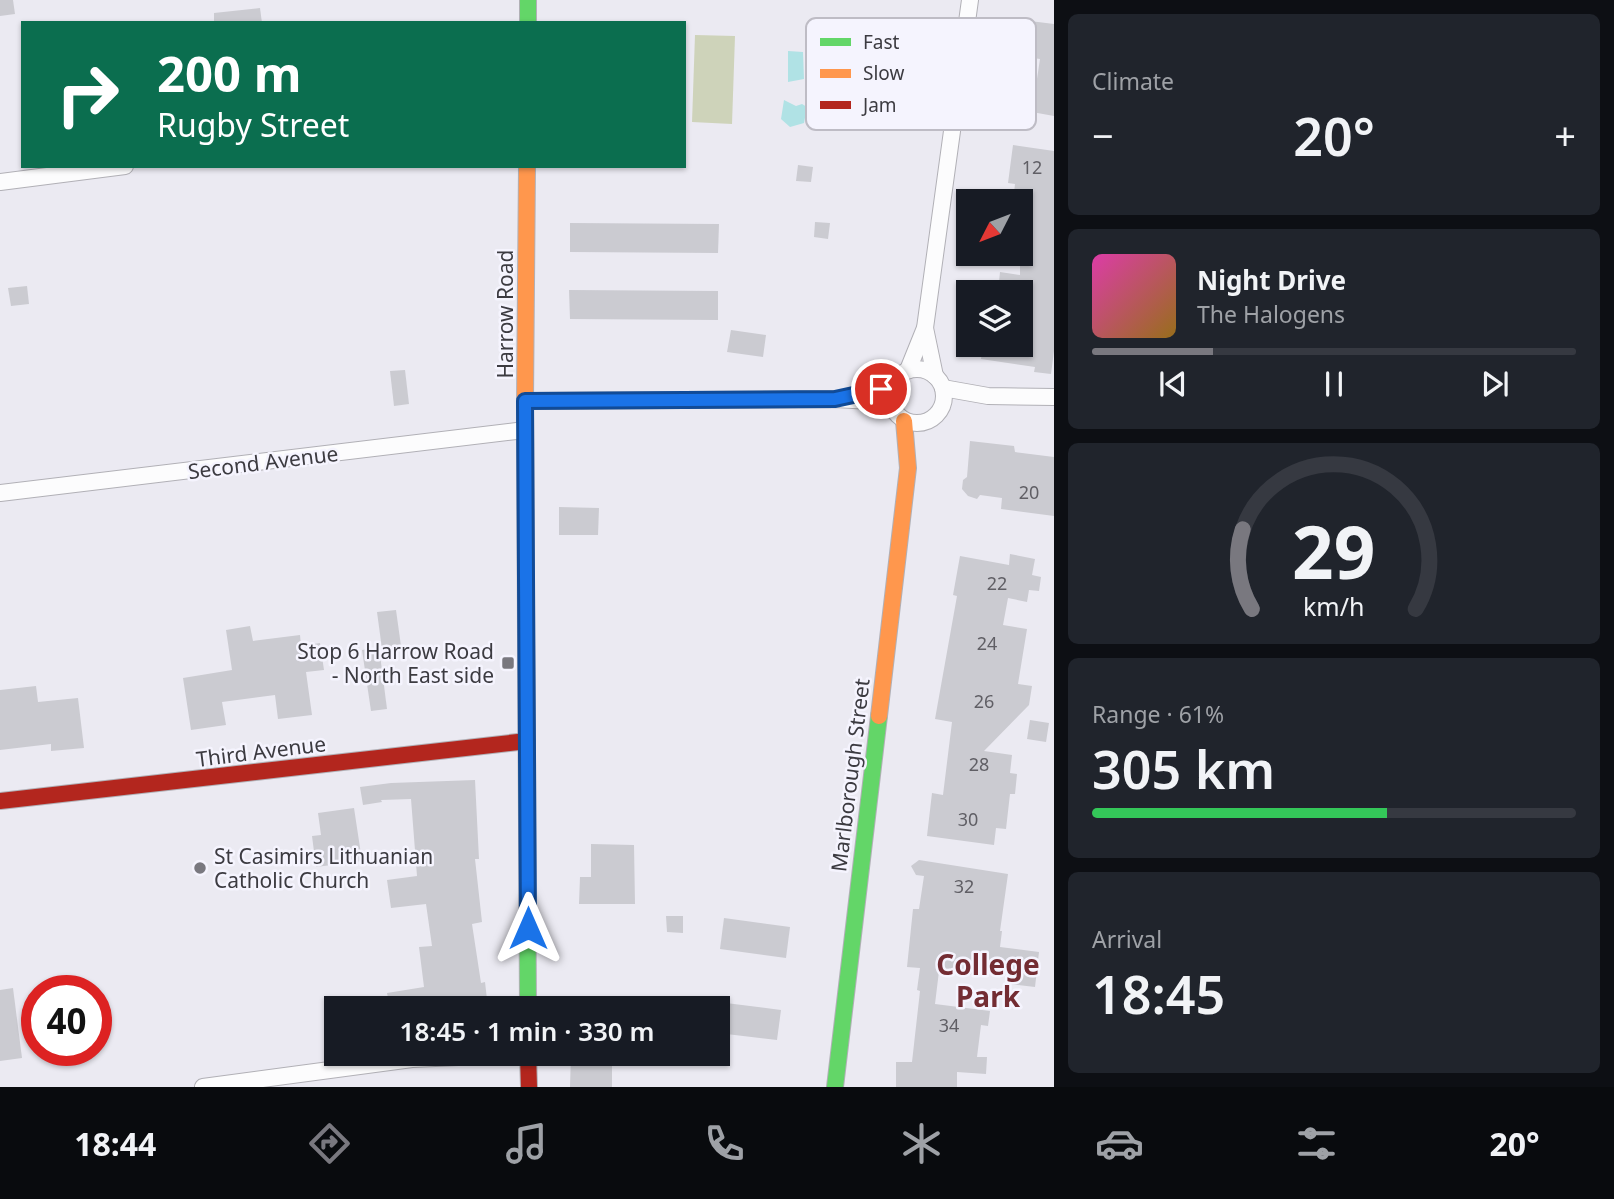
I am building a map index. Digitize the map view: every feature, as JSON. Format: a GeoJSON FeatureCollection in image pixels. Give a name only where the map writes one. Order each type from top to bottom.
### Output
{"type":"FeatureCollection","features":[{"type":"Feature","properties":{"kind":"street"},"geometry":{"type":"LineString","coordinates":[[528,0],[528,21]]}},
{"type":"Feature","properties":{"kind":"street"},"geometry":{"type":"LineString","coordinates":[[968,18],[970,0]]}},
{"type":"Feature","properties":{"kind":"street"},"geometry":{"type":"LineString","coordinates":[[908,370],[925,328],[952,130]]}},
{"type":"Feature","properties":{"kind":"street"},"geometry":{"type":"LineString","coordinates":[[0,182],[109,168]]}},
{"type":"Feature","properties":{"kind":"street","name":"Harrow Road"},"geometry":{"type":"LineString","coordinates":[[527,168],[525,430],[528,996]]}},
{"type":"Feature","properties":{"kind":"street"},"geometry":{"type":"LineString","coordinates":[[925,328],[939,382],[944,397],[942,406],[932,420],[923,423],[904,421],[893,411],[890,394],[899,375],[908,370],[926,370],[939,382],[988,396]]}},
{"type":"Feature","properties":{"kind":"street"},"geometry":{"type":"LineString","coordinates":[[525,401],[835,399],[890,394]]}},
{"type":"Feature","properties":{"kind":"street"},"geometry":{"type":"LineString","coordinates":[[942,406],[988,396],[1054,397]]}},
{"type":"Feature","properties":{"kind":"street","name":"Marlborough Street"},"geometry":{"type":"LineString","coordinates":[[835,1087],[908,468],[904,421]]}},
{"type":"Feature","properties":{"kind":"street","name":"Marlborough Street"},"geometry":{"type":"LineString","coordinates":[[908,468],[923,423]]}},
{"type":"Feature","properties":{"kind":"street","name":"Second Avenue"},"geometry":{"type":"LineString","coordinates":[[0,493],[525,430]]}},
{"type":"Feature","properties":{"kind":"street","name":"Third Avenue"},"geometry":{"type":"LineString","coordinates":[[0,801],[527,741]]}},
{"type":"Feature","properties":{"kind":"street"},"geometry":{"type":"LineString","coordinates":[[203,1087],[360,1066]]}},
{"type":"Feature","properties":{"kind":"street"},"geometry":{"type":"LineString","coordinates":[[528,1066],[528,1087]]}},
{"type":"Feature","properties":{"kind":"green space"},"geometry":{"type":"Polygon","coordinates":[[[695,35],[735,36],[732,124],[692,122],[695,35]]]}},
{"type":"Feature","properties":{"kind":"water"},"geometry":{"type":"Polygon","coordinates":[[[788,51],[803,52],[804,79],[788,82],[788,51]]]}},
{"type":"Feature","properties":{"kind":"water"},"geometry":{"type":"Polygon","coordinates":[[[784,100],[796,106],[802,104],[806,106],[804,123],[790,127],[781,119],[784,100]]]}},
{"type":"Feature","properties":{"kind":"building"},"geometry":{"type":"Polygon","coordinates":[[[0,0],[13,0],[15,14],[0,16],[0,0]]]}},
{"type":"Feature","properties":{"kind":"building"},"geometry":{"type":"Polygon","coordinates":[[[260,8],[262,21],[214,21],[214,13],[260,8]]]}},
{"type":"Feature","properties":{"kind":"building"},"geometry":{"type":"Polygon","coordinates":[[[1036,22],[1054,24],[1054,116],[1036,113],[1040,59],[1036,58],[1036,22]]]}},
{"type":"Feature","properties":{"kind":"building"},"geometry":{"type":"Polygon","coordinates":[[[1013,145],[1054,151],[1054,351],[1051,374],[1034,372],[1035,367],[981,359],[1033,357],[1033,280],[999,280],[1000,272],[1020,275],[1020,266],[1033,266],[1033,189],[1014,189],[1015,184],[1008,183],[1013,145]]]}},
{"type":"Feature","properties":{"kind":"building"},"geometry":{"type":"Polygon","coordinates":[[[798,165],[813,167],[811,182],[796,181],[798,165]]]}},
{"type":"Feature","properties":{"kind":"building"},"geometry":{"type":"Polygon","coordinates":[[[815,222],[830,223],[828,239],[814,237],[815,222]]]}},
{"type":"Feature","properties":{"kind":"building"},"geometry":{"type":"Polygon","coordinates":[[[570,223],[719,224],[718,253],[570,252],[570,223]]]}},
{"type":"Feature","properties":{"kind":"building"},"geometry":{"type":"Polygon","coordinates":[[[27,286],[29,304],[11,306],[8,288],[27,286]]]}},
{"type":"Feature","properties":{"kind":"building"},"geometry":{"type":"Polygon","coordinates":[[[569,290],[718,291],[718,320],[570,319],[569,290]]]}},
{"type":"Feature","properties":{"kind":"building"},"geometry":{"type":"Polygon","coordinates":[[[731,330],[766,335],[763,357],[727,352],[731,330]]]}},
{"type":"Feature","properties":{"kind":"building"},"geometry":{"type":"Polygon","coordinates":[[[405,370],[409,404],[394,406],[390,371],[405,370]]]}},
{"type":"Feature","properties":{"kind":"building"},"geometry":{"type":"Polygon","coordinates":[[[970,441],[1014,446],[1015,452],[1054,457],[1054,516],[1001,509],[1002,498],[980,495],[977,499],[968,496],[962,489],[963,480],[967,477],[970,441]]]}},
{"type":"Feature","properties":{"kind":"building"},"geometry":{"type":"Polygon","coordinates":[[[559,507],[599,508],[598,535],[559,535],[559,507]]]}},
{"type":"Feature","properties":{"kind":"building"},"geometry":{"type":"Polygon","coordinates":[[[1010,554],[1035,559],[1032,575],[1041,577],[1039,591],[1029,590],[1027,602],[1008,598],[1003,625],[1027,629],[1018,684],[1032,686],[1029,705],[984,751],[1012,755],[1010,773],[1017,774],[1015,794],[1010,794],[1006,829],[996,828],[994,845],[927,836],[932,793],[943,795],[952,722],[935,719],[957,596],[953,595],[960,556],[1009,565],[1010,554]]]}},
{"type":"Feature","properties":{"kind":"building"},"geometry":{"type":"Polygon","coordinates":[[[396,610],[401,646],[382,649],[377,612],[396,610]]]}},
{"type":"Feature","properties":{"kind":"building"},"geometry":{"type":"Polygon","coordinates":[[[250,626],[253,641],[300,635],[301,646],[320,643],[324,670],[306,672],[312,715],[278,719],[275,695],[222,702],[226,725],[191,730],[183,678],[232,670],[226,630],[250,626]]]}},
{"type":"Feature","properties":{"kind":"building"},"geometry":{"type":"Polygon","coordinates":[[[379,647],[387,709],[371,711],[362,650],[379,647]]]}},
{"type":"Feature","properties":{"kind":"building"},"geometry":{"type":"Polygon","coordinates":[[[36,686],[38,702],[78,698],[84,748],[51,751],[51,744],[0,750],[0,690],[36,686]]]}},
{"type":"Feature","properties":{"kind":"building"},"geometry":{"type":"Polygon","coordinates":[[[1030,720],[1049,723],[1046,742],[1027,739],[1030,720]]]}},
{"type":"Feature","properties":{"kind":"building"},"geometry":{"type":"Polygon","coordinates":[[[475,780],[479,859],[475,859],[482,922],[472,924],[481,983],[485,982],[487,996],[388,996],[387,993],[424,987],[419,947],[432,946],[426,904],[391,908],[387,880],[417,876],[411,799],[381,800],[382,802],[363,805],[360,787],[391,783],[475,780]]]}},
{"type":"Feature","properties":{"kind":"building"},"geometry":{"type":"Polygon","coordinates":[[[354,808],[362,861],[316,867],[312,836],[321,835],[318,813],[354,808]]]}},
{"type":"Feature","properties":{"kind":"building"},"geometry":{"type":"Polygon","coordinates":[[[591,844],[634,845],[635,904],[579,904],[580,877],[591,877],[591,844]]]}},
{"type":"Feature","properties":{"kind":"building"},"geometry":{"type":"Polygon","coordinates":[[[919,860],[1008,874],[1000,947],[1039,952],[1035,987],[1009,984],[1012,967],[976,963],[975,975],[939,971],[935,1004],[990,1011],[988,1026],[981,1025],[977,1057],[987,1057],[986,1074],[957,1072],[957,1087],[896,1087],[896,1062],[912,1062],[920,991],[917,990],[920,968],[907,967],[913,909],[919,909],[924,876],[916,875],[911,866],[919,860]]]}},
{"type":"Feature","properties":{"kind":"building"},"geometry":{"type":"Polygon","coordinates":[[[666,916],[683,916],[683,933],[667,932],[666,916]]]}},
{"type":"Feature","properties":{"kind":"building"},"geometry":{"type":"Polygon","coordinates":[[[724,918],[790,927],[786,958],[720,949],[724,918]]]}},
{"type":"Feature","properties":{"kind":"building"},"geometry":{"type":"Polygon","coordinates":[[[13,988],[21,1058],[0,1061],[0,990],[13,988]]]}},
{"type":"Feature","properties":{"kind":"building"},"geometry":{"type":"Polygon","coordinates":[[[730,1004],[781,1010],[777,1040],[730,1034],[730,1004]]]}},
{"type":"Feature","properties":{"kind":"building"},"geometry":{"type":"Polygon","coordinates":[[[571,1066],[612,1066],[612,1087],[570,1087],[571,1066]]]}},
{"type":"Feature","properties":{"kind":"traffic: fast"},"geometry":{"type":"LineString","coordinates":[[528,0],[528,21]]}},
{"type":"Feature","properties":{"kind":"traffic: fast"},"geometry":{"type":"LineString","coordinates":[[526,637],[528,996]]}},
{"type":"Feature","properties":{"kind":"traffic: fast"},"geometry":{"type":"LineString","coordinates":[[835,1087],[879,716]]}},
{"type":"Feature","properties":{"kind":"traffic: slow"},"geometry":{"type":"LineString","coordinates":[[526,637],[527,168]]}},
{"type":"Feature","properties":{"kind":"traffic: slow"},"geometry":{"type":"LineString","coordinates":[[879,716],[908,468],[904,421]]}},
{"type":"Feature","properties":{"kind":"traffic: jam"},"geometry":{"type":"LineString","coordinates":[[0,801],[527,741]]}},
{"type":"Feature","properties":{"kind":"traffic: jam"},"geometry":{"type":"LineString","coordinates":[[528,1066],[529,1087]]}},
{"type":"Feature","properties":{"kind":"place","name":"Stop 6 Harrow Road - North East side"},"geometry":{"type":"Point","coordinates":[508,663]}},
{"type":"Feature","properties":{"kind":"place","name":"St Casimirs Lithuanian Catholic Church"},"geometry":{"type":"Point","coordinates":[200,868]}},
{"type":"Feature","properties":{"kind":"district","name":"College Park"},"geometry":{"type":"Point","coordinates":[988,980]}},
{"type":"Feature","properties":{"kind":"route"},"geometry":{"type":"LineString","coordinates":[[528,928],[525,401],[835,399],[881,389]]}}]}
